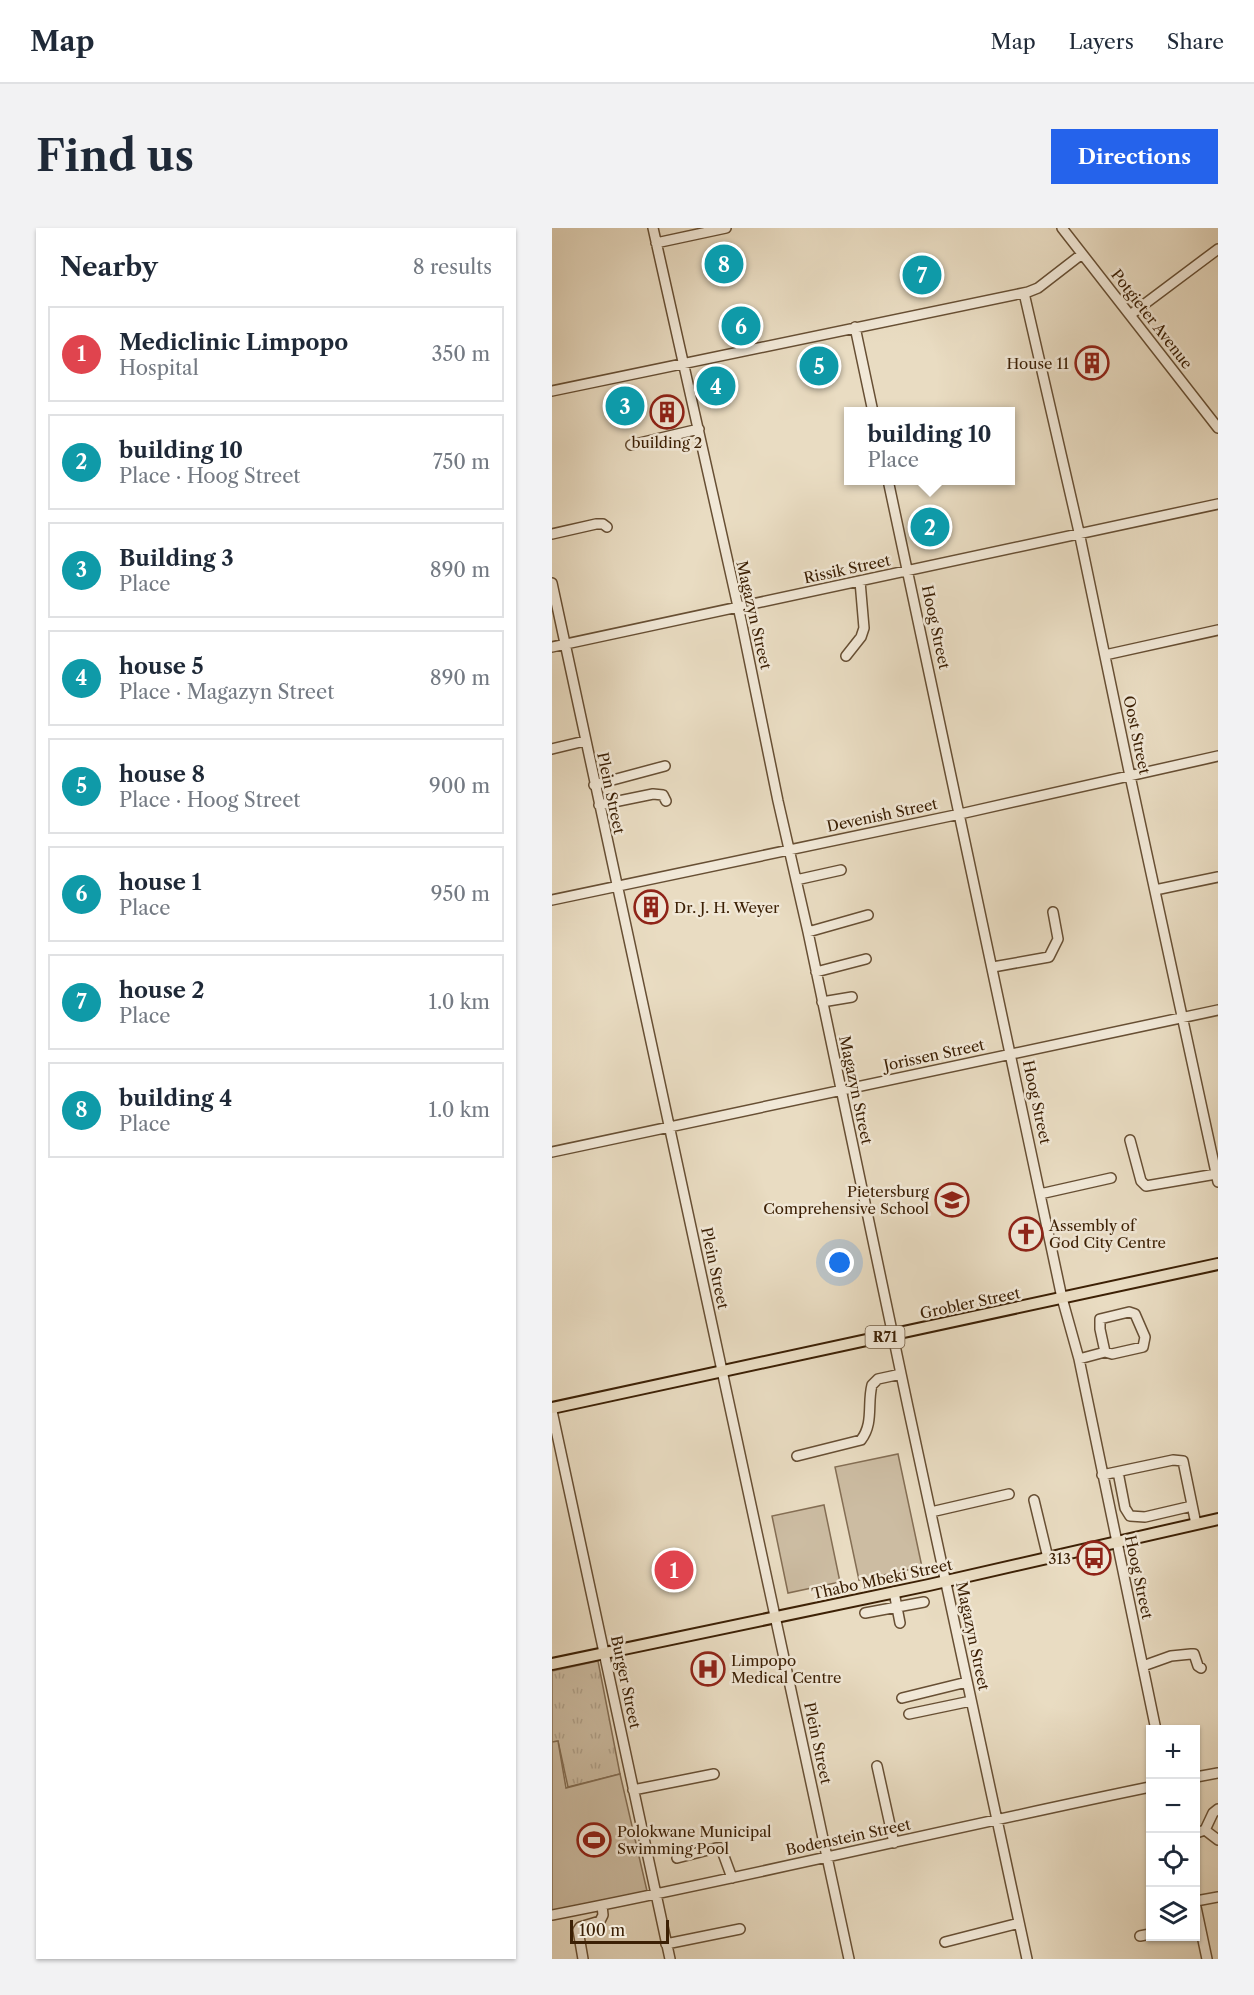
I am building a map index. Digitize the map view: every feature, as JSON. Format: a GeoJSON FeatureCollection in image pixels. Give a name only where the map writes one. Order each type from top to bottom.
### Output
{"type":"FeatureCollection","features":[{"type":"Feature","properties":{"kind":"main road","name":"Grobler Street"},"geometry":{"type":"LineString","coordinates":[[552,1410],[1218,1264]]}},
{"type":"Feature","properties":{"kind":"main road","name":"Thabo Mbeki Street"},"geometry":{"type":"LineString","coordinates":[[552,1664],[946,1581],[1218,1519]]}},
{"type":"Feature","properties":{"kind":"street","name":"Magazyn Street"},"geometry":{"type":"LineString","coordinates":[[652,228],[738,607],[1027,1959]]}},
{"type":"Feature","properties":{"kind":"street"},"geometry":{"type":"LineString","coordinates":[[656,243],[726,228]]}},
{"type":"Feature","properties":{"kind":"street","name":"Potgieter Avenue"},"geometry":{"type":"LineString","coordinates":[[1062,228],[1215,418],[1218,428]]}},
{"type":"Feature","properties":{"kind":"street"},"geometry":{"type":"LineString","coordinates":[[1130,315],[1218,249]]}},
{"type":"Feature","properties":{"kind":"street"},"geometry":{"type":"LineString","coordinates":[[552,391],[1024,293],[1038,288],[1082,254]]}},
{"type":"Feature","properties":{"kind":"street","name":"Oost Street"},"geometry":{"type":"LineString","coordinates":[[1024,293],[1079,532],[1182,1018],[1213,1140],[1217,1178]]}},
{"type":"Feature","properties":{"kind":"street"},"geometry":{"type":"LineString","coordinates":[[855,327],[872,407]]}},
{"type":"Feature","properties":{"kind":"street"},"geometry":{"type":"LineString","coordinates":[[631,445],[699,429]]}},
{"type":"Feature","properties":{"kind":"street","name":"Hoog Street"},"geometry":{"type":"LineString","coordinates":[[889,485],[1155,1725]]}},
{"type":"Feature","properties":{"kind":"street","name":"Rissik Street"},"geometry":{"type":"LineString","coordinates":[[552,647],[1079,532],[1218,504]]}},
{"type":"Feature","properties":{"kind":"street"},"geometry":{"type":"LineString","coordinates":[[552,534],[596,524],[603,524],[607,527]]}},
{"type":"Feature","properties":{"kind":"street"},"geometry":{"type":"LineString","coordinates":[[846,656],[861,637],[864,627],[860,581]]}},
{"type":"Feature","properties":{"kind":"street","name":"Plein Street"},"geometry":{"type":"LineString","coordinates":[[552,583],[849,1959]]}},
{"type":"Feature","properties":{"kind":"street"},"geometry":{"type":"LineString","coordinates":[[1105,655],[1218,630]]}},
{"type":"Feature","properties":{"kind":"street"},"geometry":{"type":"LineString","coordinates":[[552,749],[585,741]]}},
{"type":"Feature","properties":{"kind":"street","name":"Devenish Street"},"geometry":{"type":"LineString","coordinates":[[552,900],[960,814],[1218,756]]}},
{"type":"Feature","properties":{"kind":"street"},"geometry":{"type":"LineString","coordinates":[[594,785],[664,766]]}},
{"type":"Feature","properties":{"kind":"street"},"geometry":{"type":"LineString","coordinates":[[599,805],[653,794],[663,795],[666,801]]}},
{"type":"Feature","properties":{"kind":"street"},"geometry":{"type":"LineString","coordinates":[[796,880],[841,870]]}},
{"type":"Feature","properties":{"kind":"street"},"geometry":{"type":"LineString","coordinates":[[1155,890],[1218,877]]}},
{"type":"Feature","properties":{"kind":"street"},"geometry":{"type":"LineString","coordinates":[[993,967],[1049,957],[1058,939],[1053,912]]}},
{"type":"Feature","properties":{"kind":"street"},"geometry":{"type":"LineString","coordinates":[[808,932],[868,915]]}},
{"type":"Feature","properties":{"kind":"street"},"geometry":{"type":"LineString","coordinates":[[816,972],[866,959]]}},
{"type":"Feature","properties":{"kind":"street"},"geometry":{"type":"LineString","coordinates":[[822,1002],[852,997]]}},
{"type":"Feature","properties":{"kind":"street","name":"Jorissen Street"},"geometry":{"type":"LineString","coordinates":[[552,1152],[1218,1010]]}},
{"type":"Feature","properties":{"kind":"street"},"geometry":{"type":"LineString","coordinates":[[1130,1140],[1141,1181],[1146,1186],[1217,1178]]}},
{"type":"Feature","properties":{"kind":"street"},"geometry":{"type":"LineString","coordinates":[[1040,1194],[1111,1178]]}},
{"type":"Feature","properties":{"kind":"street"},"geometry":{"type":"LineString","coordinates":[[1078,1359],[1144,1346],[1144,1332],[1135,1314],[1129,1312],[1100,1319],[1105,1352]]}},
{"type":"Feature","properties":{"kind":"street"},"geometry":{"type":"LineString","coordinates":[[797,1456],[861,1440],[870,1416],[872,1385],[878,1379],[901,1374]]}},
{"type":"Feature","properties":{"kind":"street","name":"Burger Street"},"geometry":{"type":"LineString","coordinates":[[552,1410],[670,1959]]}},
{"type":"Feature","properties":{"kind":"street"},"geometry":{"type":"LineString","coordinates":[[1102,1475],[1181,1460],[1185,1464],[1197,1524]]}},
{"type":"Feature","properties":{"kind":"street"},"geometry":{"type":"LineString","coordinates":[[1118,1472],[1125,1508],[1130,1516],[1145,1517],[1192,1506]]}},
{"type":"Feature","properties":{"kind":"street"},"geometry":{"type":"LineString","coordinates":[[931,1512],[1009,1494]]}},
{"type":"Feature","properties":{"kind":"street"},"geometry":{"type":"LineString","coordinates":[[1034,1500],[1048,1558]]}},
{"type":"Feature","properties":{"kind":"street"},"geometry":{"type":"LineString","coordinates":[[894,1592],[900,1623]]}},
{"type":"Feature","properties":{"kind":"street"},"geometry":{"type":"LineString","coordinates":[[865,1613],[924,1602]]}},
{"type":"Feature","properties":{"kind":"street"},"geometry":{"type":"LineString","coordinates":[[1143,1666],[1172,1656],[1194,1654],[1201,1668]]}},
{"type":"Feature","properties":{"kind":"street"},"geometry":{"type":"LineString","coordinates":[[902,1698],[968,1682]]}},
{"type":"Feature","properties":{"kind":"street"},"geometry":{"type":"LineString","coordinates":[[909,1714],[972,1701]]}},
{"type":"Feature","properties":{"kind":"street"},"geometry":{"type":"LineString","coordinates":[[877,1766],[894,1843]]}},
{"type":"Feature","properties":{"kind":"street"},"geometry":{"type":"LineString","coordinates":[[1200,1776],[1218,1773]]}},
{"type":"Feature","properties":{"kind":"street"},"geometry":{"type":"LineString","coordinates":[[633,1790],[714,1774]]}},
{"type":"Feature","properties":{"kind":"street","name":"Bodenstein Street"},"geometry":{"type":"LineString","coordinates":[[552,1915],[827,1858],[997,1818],[1146,1788]]}},
{"type":"Feature","properties":{"kind":"street"},"geometry":{"type":"LineString","coordinates":[[1218,1809],[1200,1831],[1218,1840]]}},
{"type":"Feature","properties":{"kind":"street"},"geometry":{"type":"LineString","coordinates":[[677,1858],[722,1848],[732,1878]]}},
{"type":"Feature","properties":{"kind":"street"},"geometry":{"type":"LineString","coordinates":[[1200,1900],[1218,1897]]}},
{"type":"Feature","properties":{"kind":"street"},"geometry":{"type":"LineString","coordinates":[[583,1959],[578,1930],[580,1927],[600,1921],[603,1915],[602,1905]]}},
{"type":"Feature","properties":{"kind":"street"},"geometry":{"type":"LineString","coordinates":[[945,1942],[1019,1923]]}},
{"type":"Feature","properties":{"kind":"street"},"geometry":{"type":"LineString","coordinates":[[666,1944],[740,1929]]}},
{"type":"Feature","properties":{"kind":"street"},"geometry":{"type":"LineString","coordinates":[[1140,1936],[1146,1935]]}},
{"type":"Feature","properties":{"kind":"street"},"geometry":{"type":"LineString","coordinates":[[1200,1936],[1206,1959]]}},
{"type":"Feature","properties":{"kind":"green space"},"geometry":{"type":"Polygon","coordinates":[[[898,1454],[922,1567],[859,1580],[835,1467],[898,1454]]]}},
{"type":"Feature","properties":{"kind":"green space"},"geometry":{"type":"Polygon","coordinates":[[[824,1505],[840,1582],[788,1593],[772,1516],[824,1505]]]}},
{"type":"Feature","properties":{"kind":"green space"},"geometry":{"type":"Polygon","coordinates":[[[598,1661],[620,1774],[568,1787],[558,1741],[552,1742],[552,1671],[598,1661]]]}},
{"type":"Feature","properties":{"kind":"green space","name":"Polokwane Municipal Swimming Pool"},"geometry":{"type":"Polygon","coordinates":[[[558,1741],[566,1788],[620,1774],[647,1891],[552,1912],[552,1742],[558,1741]]]}},
{"type":"Feature","properties":{"kind":"place","name":"building 4"},"geometry":{"type":"Point","coordinates":[724,264]}},
{"type":"Feature","properties":{"kind":"place","name":"house 2"},"geometry":{"type":"Point","coordinates":[922,275]}},
{"type":"Feature","properties":{"kind":"place","name":"house 1"},"geometry":{"type":"Point","coordinates":[741,326]}},
{"type":"Feature","properties":{"kind":"place","name":"House 11"},"geometry":{"type":"Point","coordinates":[1092,363]}},
{"type":"Feature","properties":{"kind":"place","name":"house 8"},"geometry":{"type":"Point","coordinates":[819,366]}},
{"type":"Feature","properties":{"kind":"place","name":"house 5"},"geometry":{"type":"Point","coordinates":[716,386]}},
{"type":"Feature","properties":{"kind":"place","name":"Building 3"},"geometry":{"type":"Point","coordinates":[625,406]}},
{"type":"Feature","properties":{"kind":"place","name":"building 2"},"geometry":{"type":"Point","coordinates":[667,412]}},
{"type":"Feature","properties":{"kind":"place","name":"building 10"},"geometry":{"type":"Point","coordinates":[930,527]}},
{"type":"Feature","properties":{"kind":"place","name":"Dr. J. H. Weyer"},"geometry":{"type":"Point","coordinates":[651,907]}},
{"type":"Feature","properties":{"kind":"place","name":"Pietersburg Comprehensive School"},"geometry":{"type":"Point","coordinates":[952,1200]}},
{"type":"Feature","properties":{"kind":"place","name":"Assembly of God City Centre"},"geometry":{"type":"Point","coordinates":[1026,1234]}},
{"type":"Feature","properties":{"kind":"place","name":"313"},"geometry":{"type":"Point","coordinates":[1094,1558]}},
{"type":"Feature","properties":{"kind":"place","name":"Mediclinic Limpopo"},"geometry":{"type":"Point","coordinates":[674,1570]}},
{"type":"Feature","properties":{"kind":"place","name":"Limpopo Medical Centre"},"geometry":{"type":"Point","coordinates":[708,1669]}},
{"type":"Feature","properties":{"kind":"place","name":"Polokwane Municipal Swimming Pool"},"geometry":{"type":"Point","coordinates":[594,1840]}}]}
